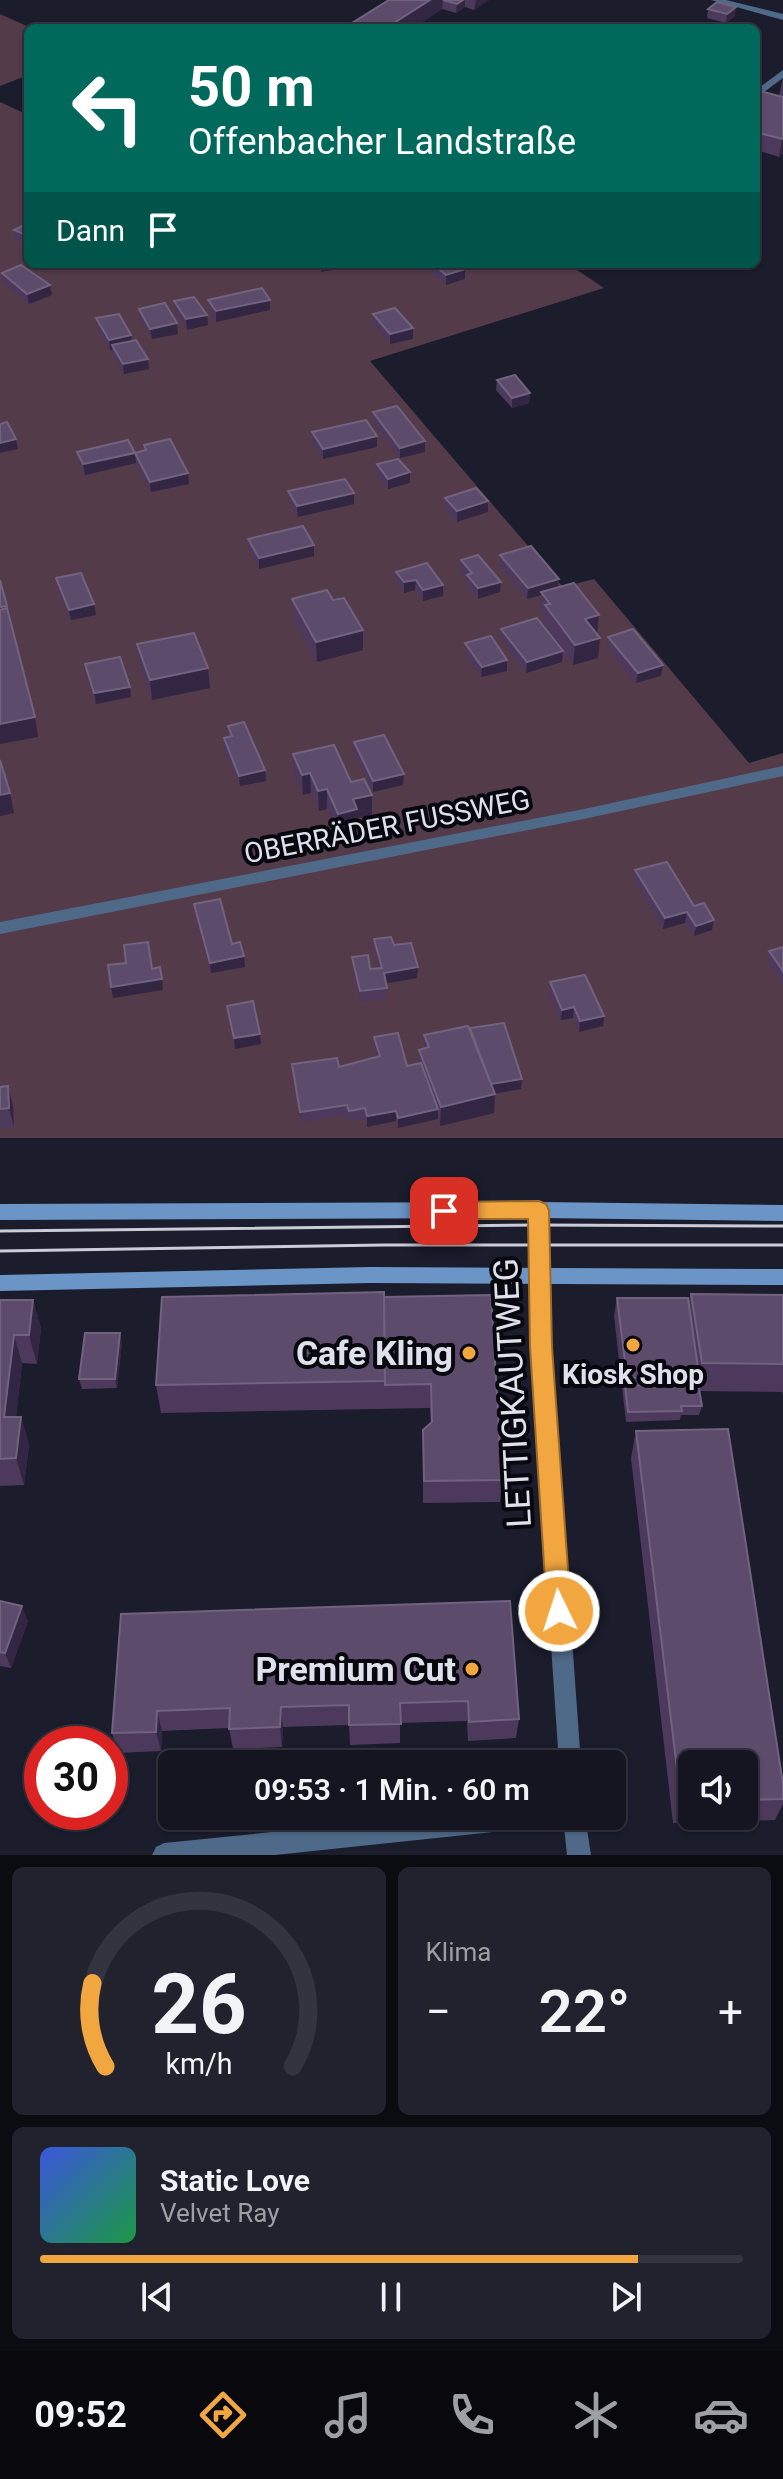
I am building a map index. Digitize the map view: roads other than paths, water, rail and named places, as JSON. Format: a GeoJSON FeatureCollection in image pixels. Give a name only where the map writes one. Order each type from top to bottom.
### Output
{"type":"FeatureCollection","features":[{"type":"Feature","properties":{"kind":"main road"},"geometry":{"type":"LineString","coordinates":[[0,1212],[539,1210],[783,1213]]}},
{"type":"Feature","properties":{"kind":"main road"},"geometry":{"type":"LineString","coordinates":[[0,1283],[370,1275],[783,1277]]}},
{"type":"Feature","properties":{"kind":"street"},"geometry":{"type":"LineString","coordinates":[[715,0],[783,17]]}},
{"type":"Feature","properties":{"kind":"street"},"geometry":{"type":"LineString","coordinates":[[760,92],[783,73]]}},
{"type":"Feature","properties":{"kind":"street","name":"OBERRÄDER FUSSWEG"},"geometry":{"type":"LineString","coordinates":[[0,928],[553,820],[783,771]]}},
{"type":"Feature","properties":{"kind":"street","name":"LETTIGKAUTWEG"},"geometry":{"type":"LineString","coordinates":[[539,1210],[538,1277],[569,1750]]}},
{"type":"Feature","properties":{"kind":"street"},"geometry":{"type":"LineString","coordinates":[[164,1855],[406,1830]]}},
{"type":"Feature","properties":{"kind":"street"},"geometry":{"type":"LineString","coordinates":[[576,1830],[579,1855]]}},
{"type":"Feature","properties":{"kind":"tram line"},"geometry":{"type":"LineString","coordinates":[[0,1231],[538,1225],[783,1226]]}},
{"type":"Feature","properties":{"kind":"tram line"},"geometry":{"type":"LineString","coordinates":[[0,1251],[384,1245],[783,1245]]}},
{"type":"Feature","properties":{"kind":"place","name":"Kiosk Shop"},"geometry":{"type":"Point","coordinates":[633,1345]}},
{"type":"Feature","properties":{"kind":"place","name":"Cafe Kling"},"geometry":{"type":"Point","coordinates":[469,1353]}},
{"type":"Feature","properties":{"kind":"place","name":"Premium Cut"},"geometry":{"type":"Point","coordinates":[472,1669]}}]}
